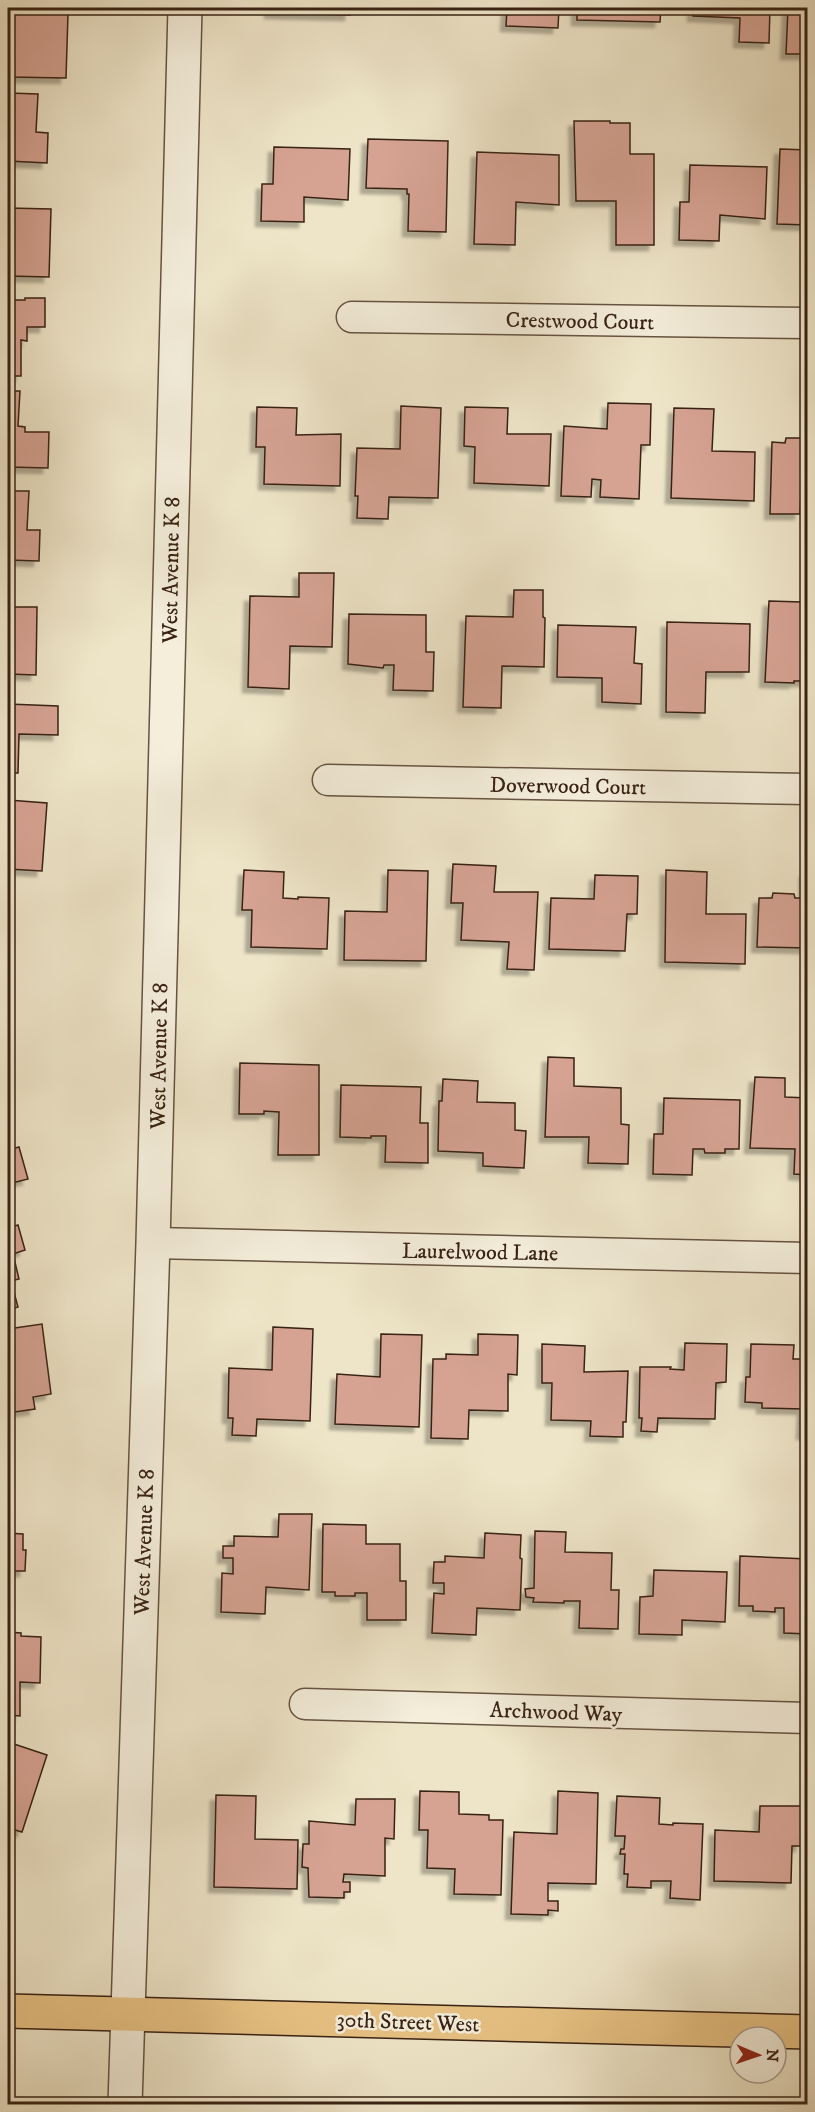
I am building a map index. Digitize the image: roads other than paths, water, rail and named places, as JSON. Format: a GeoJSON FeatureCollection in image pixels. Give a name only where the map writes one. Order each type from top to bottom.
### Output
{"type":"FeatureCollection","features":[{"type":"Feature","properties":{"kind":"main road","name":"30th Street West"},"geometry":{"type":"LineString","coordinates":[[8,2011],[807,2032]]}},
{"type":"Feature","properties":{"kind":"street","name":"West Avenue K 8"},"geometry":{"type":"LineString","coordinates":[[125,2104],[153,1244],[185,8]]}},
{"type":"Feature","properties":{"kind":"street","name":"Crestwood Court"},"geometry":{"type":"LineString","coordinates":[[352,317],[807,323]]}},
{"type":"Feature","properties":{"kind":"street","name":"Doverwood Court"},"geometry":{"type":"LineString","coordinates":[[328,780],[807,789]]}},
{"type":"Feature","properties":{"kind":"street","name":"Laurelwood Lane"},"geometry":{"type":"LineString","coordinates":[[153,1244],[807,1258]]}},
{"type":"Feature","properties":{"kind":"street","name":"Archwood Way"},"geometry":{"type":"LineString","coordinates":[[304,1704],[807,1718]]}}]}
